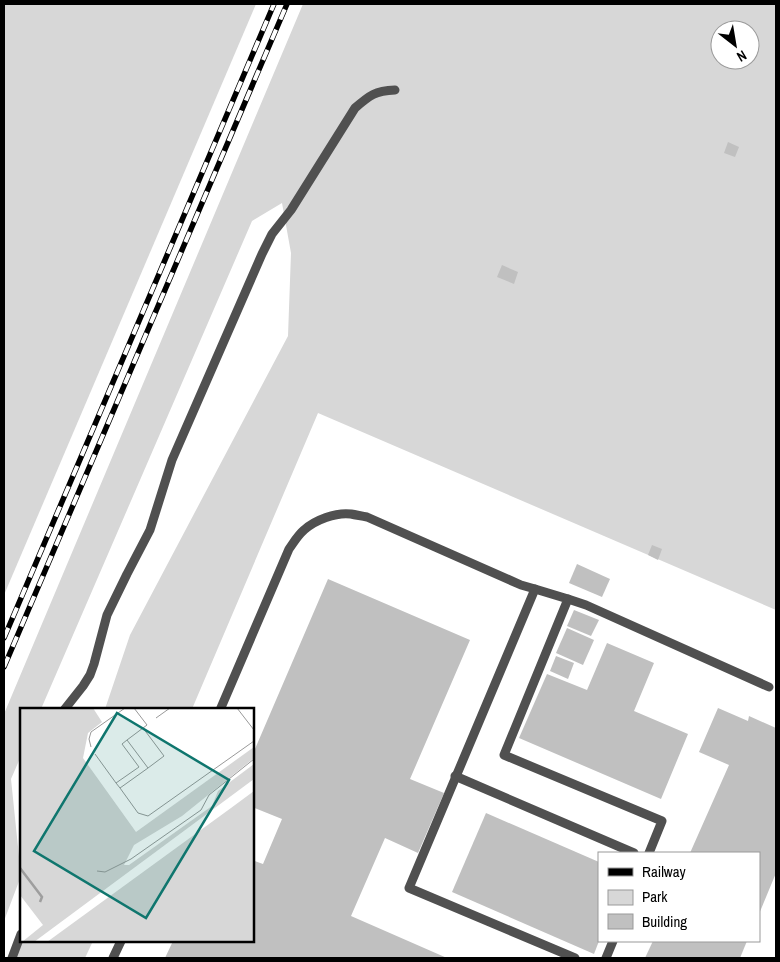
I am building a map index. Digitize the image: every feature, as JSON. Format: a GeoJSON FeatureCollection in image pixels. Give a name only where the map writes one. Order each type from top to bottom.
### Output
{"type":"FeatureCollection","features":[{"type":"Feature","properties":{"kind":"lane"},"geometry":{"type":"LineString","coordinates":[[66,708],[90,675],[107,615],[126,574],[150,530],[172,460],[272,234],[291,210],[355,108],[368,96],[381,90],[395,90]]}},
{"type":"Feature","properties":{"kind":"lane"},"geometry":{"type":"LineString","coordinates":[[221,708],[289,549],[306,528],[335,514],[367,517],[521,585],[586,605],[769,687]]}},
{"type":"Feature","properties":{"kind":"lane"},"geometry":{"type":"LineString","coordinates":[[535,589],[409,888],[575,958]]}},
{"type":"Feature","properties":{"kind":"lane"},"geometry":{"type":"LineString","coordinates":[[568,600],[504,756],[662,821],[649,852]]}},
{"type":"Feature","properties":{"kind":"lane"},"geometry":{"type":"LineString","coordinates":[[455,776],[632,852]]}},
{"type":"Feature","properties":{"kind":"lane"},"geometry":{"type":"LineString","coordinates":[[12,958],[20,937]]}},
{"type":"Feature","properties":{"kind":"lane"},"geometry":{"type":"LineString","coordinates":[[113,958],[121,942]]}},
{"type":"Feature","properties":{"kind":"lane"},"geometry":{"type":"LineString","coordinates":[[606,958],[613,942]]}},
{"type":"Feature","properties":{"kind":"green space"},"geometry":{"type":"Polygon","coordinates":[[[4,4],[256,4],[4,595],[4,4]]]}},
{"type":"Feature","properties":{"kind":"green space"},"geometry":{"type":"Polygon","coordinates":[[[303,4],[776,4],[776,610],[318,413],[192,708],[105,708],[130,635],[288,336],[291,253],[282,203],[252,221],[41,708],[20,708],[20,758],[11,779],[20,879],[4,921],[4,714],[303,4]]]}},
{"type":"Feature","properties":{"kind":"green space"},"geometry":{"type":"Polygon","coordinates":[[[22,942],[93,942],[85,958],[16,958],[22,942]]]}},
{"type":"Feature","properties":{"kind":"building"},"geometry":{"type":"Polygon","coordinates":[[[728,142],[739,147],[735,157],[724,153],[728,142]]]}},
{"type":"Feature","properties":{"kind":"building"},"geometry":{"type":"Polygon","coordinates":[[[502,265],[518,272],[514,284],[497,277],[502,265]]]}},
{"type":"Feature","properties":{"kind":"building"},"geometry":{"type":"Polygon","coordinates":[[[652,545],[662,549],[658,560],[648,555],[652,545]]]}},
{"type":"Feature","properties":{"kind":"building"},"geometry":{"type":"Polygon","coordinates":[[[577,564],[610,579],[602,597],[569,583],[577,564]]]}},
{"type":"Feature","properties":{"kind":"building"},"geometry":{"type":"Polygon","coordinates":[[[328,579],[470,640],[410,779],[444,793],[418,853],[385,838],[351,916],[447,958],[165,958],[173,942],[254,942],[254,861],[263,864],[282,819],[254,808],[254,751],[328,579]]]}},
{"type":"Feature","properties":{"kind":"building"},"geometry":{"type":"Polygon","coordinates":[[[574,610],[599,620],[591,636],[567,626],[574,610]]]}},
{"type":"Feature","properties":{"kind":"building"},"geometry":{"type":"Polygon","coordinates":[[[567,628],[594,640],[583,665],[556,653],[567,628]]]}},
{"type":"Feature","properties":{"kind":"building"},"geometry":{"type":"Polygon","coordinates":[[[607,643],[654,663],[634,711],[688,734],[661,799],[519,738],[547,674],[587,690],[607,643]]]}},
{"type":"Feature","properties":{"kind":"building"},"geometry":{"type":"Polygon","coordinates":[[[556,656],[574,663],[568,679],[550,671],[556,656]]]}},
{"type":"Feature","properties":{"kind":"building"},"geometry":{"type":"Polygon","coordinates":[[[718,708],[748,721],[749,716],[776,728],[776,873],[760,912],[760,852],[690,852],[729,765],[699,752],[718,708]]]}},
{"type":"Feature","properties":{"kind":"building"},"geometry":{"type":"Polygon","coordinates":[[[486,813],[598,862],[599,942],[594,954],[452,892],[486,813]]]}},
{"type":"Feature","properties":{"kind":"building"},"geometry":{"type":"Polygon","coordinates":[[[653,942],[747,942],[740,958],[645,958],[653,942]]]}},
{"type":"Feature","properties":{"kind":"railway"},"geometry":{"type":"LineString","coordinates":[[4,638],[274,4]]}},
{"type":"Feature","properties":{"kind":"railway"},"geometry":{"type":"LineString","coordinates":[[4,667],[287,4]]}}]}
